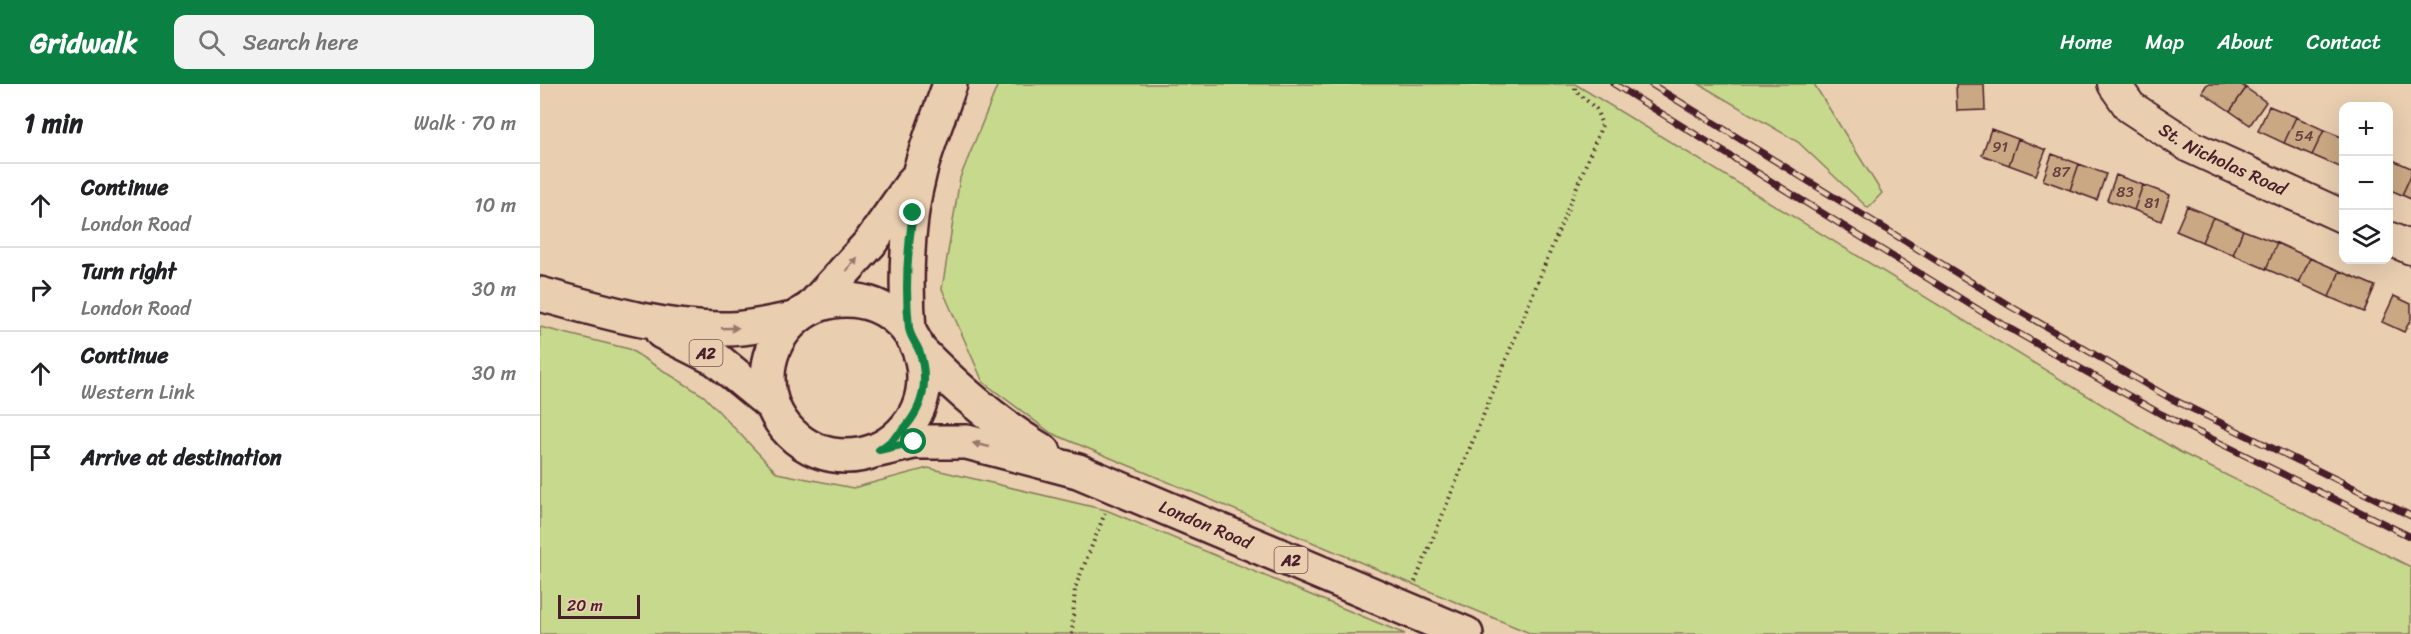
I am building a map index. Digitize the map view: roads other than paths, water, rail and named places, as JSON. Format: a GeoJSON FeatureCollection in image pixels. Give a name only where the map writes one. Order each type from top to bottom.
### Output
{"type":"FeatureCollection","features":[{"type":"Feature","properties":{"kind":"main road"},"geometry":{"type":"LineString","coordinates":[[914,342],[906,288],[907,255],[920,172],[950,84]]}},
{"type":"Feature","properties":{"kind":"main road"},"geometry":{"type":"LineString","coordinates":[[803,313],[870,243],[920,172]]}},
{"type":"Feature","properties":{"kind":"main road","name":"London Road"},"geometry":{"type":"LineString","coordinates":[[540,294],[630,318],[725,329],[755,327],[803,313],[833,301],[855,300],[875,306],[894,317],[955,387],[993,419],[1077,471]]}},
{"type":"Feature","properties":{"kind":"main road","name":"London Road"},"geometry":{"type":"LineString","coordinates":[[803,313],[779,337],[770,358],[767,382],[772,405],[784,427],[804,445],[828,455],[854,456],[914,442],[949,440],[967,442],[1077,471],[1466,634]]}},
{"type":"Feature","properties":{"kind":"main road","name":"London Road"},"geometry":{"type":"LineString","coordinates":[[630,318],[688,343],[716,359],[772,405]]}},
{"type":"Feature","properties":{"kind":"main road","name":"London Road"},"geometry":{"type":"LineString","coordinates":[[879,450],[898,437],[913,419],[922,397],[924,374],[914,342]]}},
{"type":"Feature","properties":{"kind":"street","name":"St. Nicholas Road"},"geometry":{"type":"LineString","coordinates":[[2114,84],[2130,107],[2191,147],[2339,215]]}},
{"type":"Feature","properties":{"kind":"street"},"geometry":{"type":"LineString","coordinates":[[2393,240],[2411,248]]}},
{"type":"Feature","properties":{"kind":"railway"},"geometry":{"type":"LineString","coordinates":[[1614,84],[2000,323],[2161,414],[2411,537]]}},
{"type":"Feature","properties":{"kind":"railway"},"geometry":{"type":"LineString","coordinates":[[1651,84],[2010,306],[2170,398],[2411,516]]}}]}
